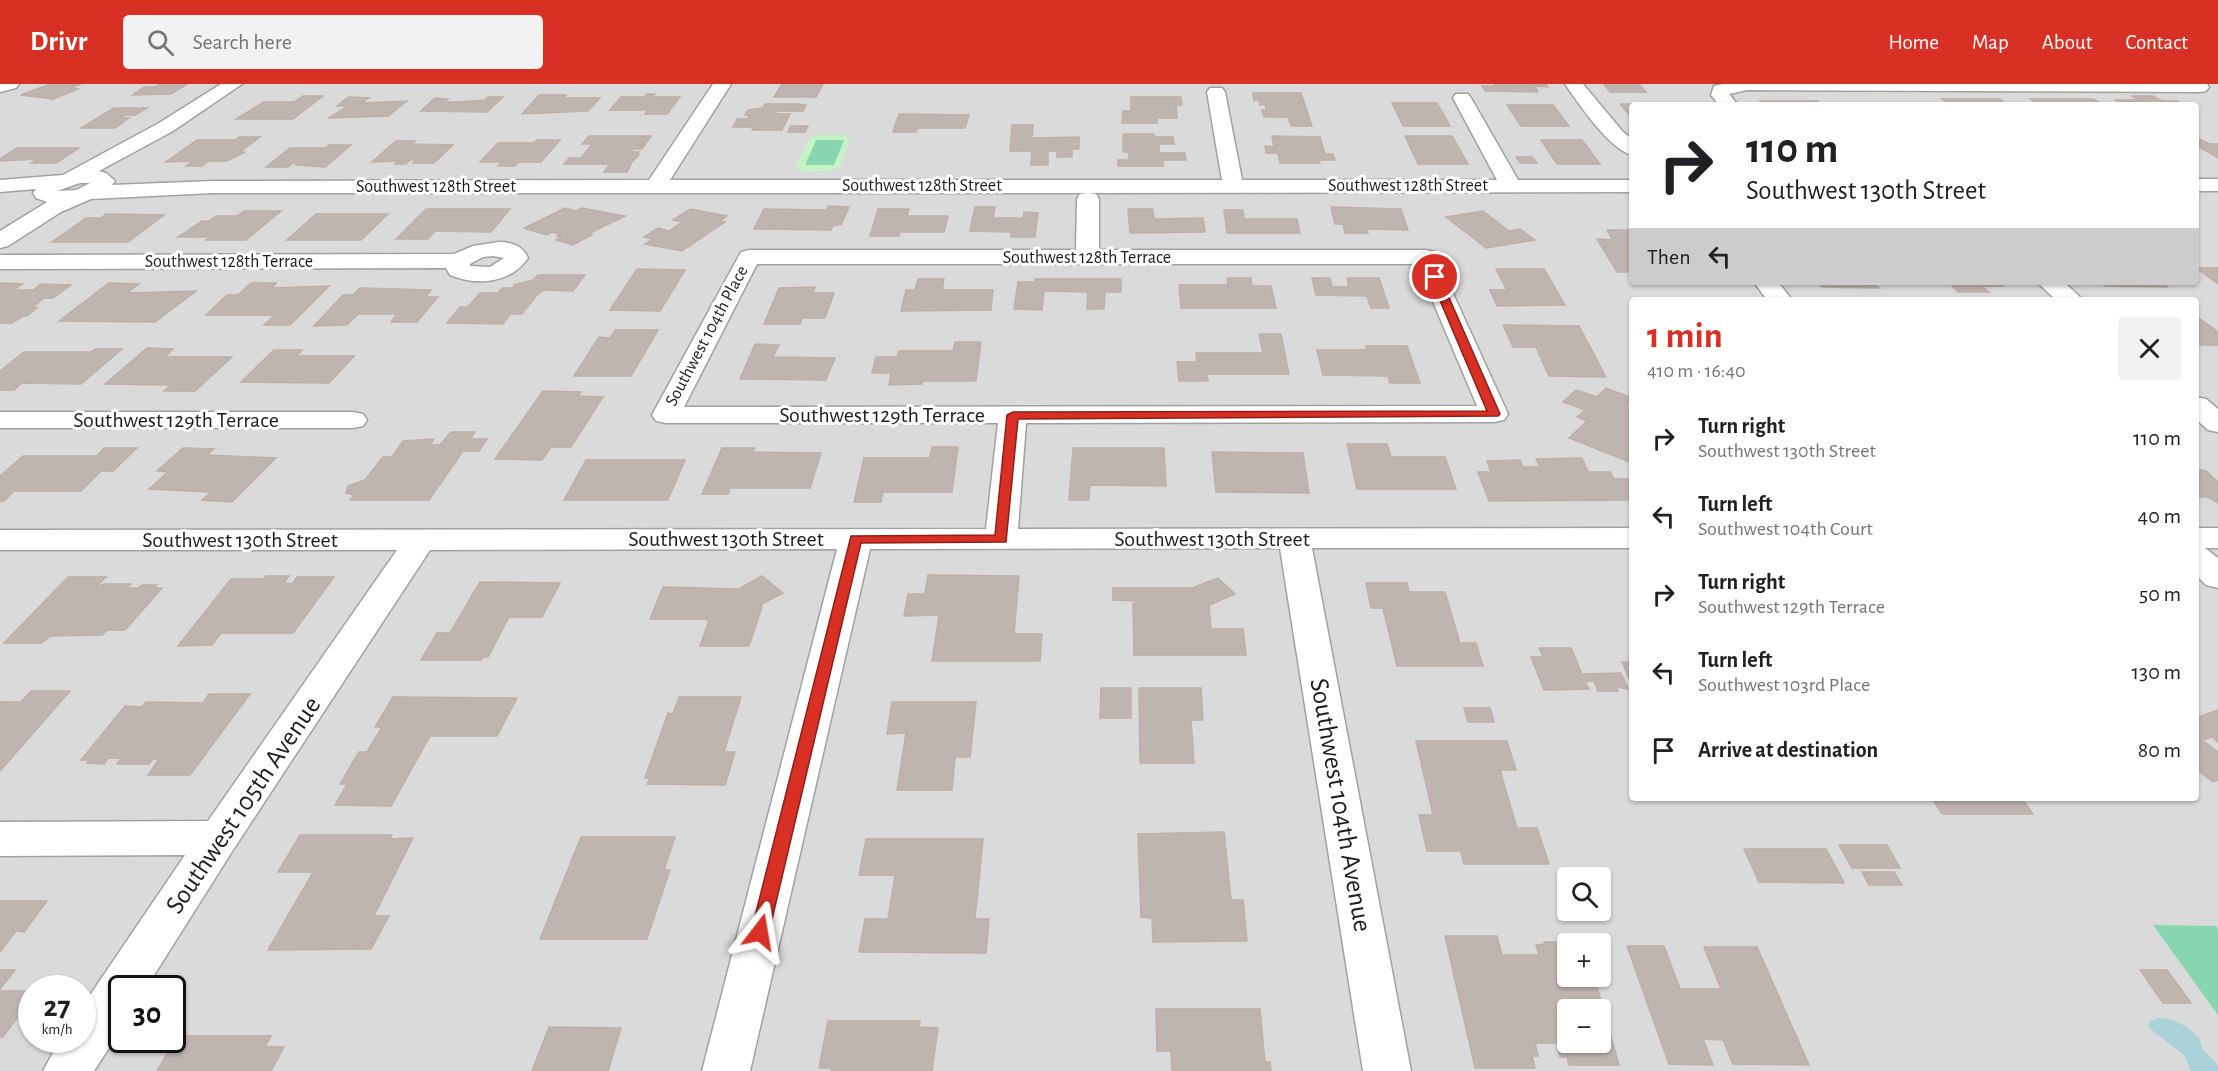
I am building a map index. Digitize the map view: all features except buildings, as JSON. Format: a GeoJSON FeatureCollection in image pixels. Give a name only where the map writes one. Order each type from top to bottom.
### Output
{"type":"FeatureCollection","features":[{"type":"Feature","properties":{"kind":"street"},"geometry":{"type":"LineString","coordinates":[[0,87],[10,84]]}},
{"type":"Feature","properties":{"kind":"street"},"geometry":{"type":"LineString","coordinates":[[0,229],[233,84]]}},
{"type":"Feature","properties":{"kind":"street"},"geometry":{"type":"LineString","coordinates":[[655,187],[722,84]]}},
{"type":"Feature","properties":{"kind":"street"},"geometry":{"type":"LineString","coordinates":[[1574,84],[1616,136],[1629,147]]}},
{"type":"Feature","properties":{"kind":"street"},"geometry":{"type":"LineString","coordinates":[[1724,97],[1747,86],[2198,85],[2218,96]]}},
{"type":"Feature","properties":{"kind":"street"},"geometry":{"type":"LineString","coordinates":[[1216,92],[1233,186]]}},
{"type":"Feature","properties":{"kind":"street"},"geometry":{"type":"LineString","coordinates":[[1462,99],[1511,186]]}},
{"type":"Feature","properties":{"kind":"street"},"geometry":{"type":"LineString","coordinates":[[63,189],[100,187],[104,179],[166,127]]}},
{"type":"Feature","properties":{"kind":"street","name":"Southwest 128th Street"},"geometry":{"type":"LineString","coordinates":[[104,179],[213,187]]}},
{"type":"Feature","properties":{"kind":"street"},"geometry":{"type":"LineString","coordinates":[[2199,185],[2218,185]]}},
{"type":"Feature","properties":{"kind":"street","name":"Southwest 128th Street"},"geometry":{"type":"LineString","coordinates":[[0,186],[63,189]]}},
{"type":"Feature","properties":{"kind":"street","name":"Southwest 128th Street"},"geometry":{"type":"LineString","coordinates":[[0,191],[213,187],[1629,186]]}},
{"type":"Feature","properties":{"kind":"street"},"geometry":{"type":"LineString","coordinates":[[0,241],[53,207],[63,189]]}},
{"type":"Feature","properties":{"kind":"street"},"geometry":{"type":"LineString","coordinates":[[1087,258],[1088,199]]}},
{"type":"Feature","properties":{"kind":"street","name":"Southwest 128th Terrace"},"geometry":{"type":"LineString","coordinates":[[749,257],[1426,257],[1494,414]]}},
{"type":"Feature","properties":{"kind":"street","name":"Southwest 104th Place"},"geometry":{"type":"LineString","coordinates":[[666,415],[749,257]]}},
{"type":"Feature","properties":{"kind":"street","name":"Southwest 128th Terrace"},"geometry":{"type":"LineString","coordinates":[[0,262],[459,261]]}},
{"type":"Feature","properties":{"kind":"street"},"geometry":{"type":"LineString","coordinates":[[1768,285],[1778,297]]}},
{"type":"Feature","properties":{"kind":"street"},"geometry":{"type":"LineString","coordinates":[[2052,285],[2066,297]]}},
{"type":"Feature","properties":{"kind":"street"},"geometry":{"type":"LineString","coordinates":[[2199,408],[2218,424]]}},
{"type":"Feature","properties":{"kind":"street","name":"Southwest 129th Terrace"},"geometry":{"type":"LineString","coordinates":[[666,415],[1494,414]]}},
{"type":"Feature","properties":{"kind":"street"},"geometry":{"type":"LineString","coordinates":[[1001,539],[1013,415]]}},
{"type":"Feature","properties":{"kind":"street","name":"Southwest 129th Terrace"},"geometry":{"type":"LineString","coordinates":[[0,420],[353,420]]}},
{"type":"Feature","properties":{"kind":"street","name":"Southwest 104th Avenue"},"geometry":{"type":"LineString","coordinates":[[1294,538],[1386,1071]]}},
{"type":"Feature","properties":{"kind":"street","name":"Southwest 130th Street"},"geometry":{"type":"LineString","coordinates":[[0,540],[1629,538]]}},
{"type":"Feature","properties":{"kind":"street"},"geometry":{"type":"LineString","coordinates":[[2199,538],[2218,538]]}},
{"type":"Feature","properties":{"kind":"street"},"geometry":{"type":"LineString","coordinates":[[726,1071],[856,539]]}},
{"type":"Feature","properties":{"kind":"street","name":"Southwest 105th Avenue"},"geometry":{"type":"LineString","coordinates":[[68,1071],[219,838],[420,540]]}},
{"type":"Feature","properties":{"kind":"street"},"geometry":{"type":"LineString","coordinates":[[2199,559],[2218,578]]}},
{"type":"Feature","properties":{"kind":"street"},"geometry":{"type":"LineString","coordinates":[[0,839],[219,838]]}},
{"type":"Feature","properties":{"kind":"shaded area"},"geometry":{"type":"Polygon","coordinates":[[[0,84],[2218,84],[2218,1071],[0,1071],[0,84]]]}},
{"type":"Feature","properties":{"kind":"green space"},"geometry":{"type":"Polygon","coordinates":[[[819,135],[843,135],[850,139],[840,167],[818,172],[795,168],[810,138],[819,135]]]}},
{"type":"Feature","properties":{"kind":"green space"},"geometry":{"type":"Polygon","coordinates":[[[816,140],[844,140],[834,165],[805,165],[816,140]]]}},
{"type":"Feature","properties":{"kind":"green space"},"geometry":{"type":"Polygon","coordinates":[[[2153,925],[2216,926],[2218,929],[2218,1015],[2153,925]]]}},
{"type":"Feature","properties":{"kind":"water"},"geometry":{"type":"Polygon","coordinates":[[[2158,1018],[2171,1019],[2187,1027],[2199,1038],[2203,1050],[2218,1065],[2218,1071],[2191,1071],[2184,1055],[2148,1027],[2149,1021],[2158,1018]]]}},
{"type":"Feature","properties":{"kind":"route"},"geometry":{"type":"LineString","coordinates":[[760,932],[856,539],[1001,539],[1013,415],[1494,414],[1435,277]]}}]}
